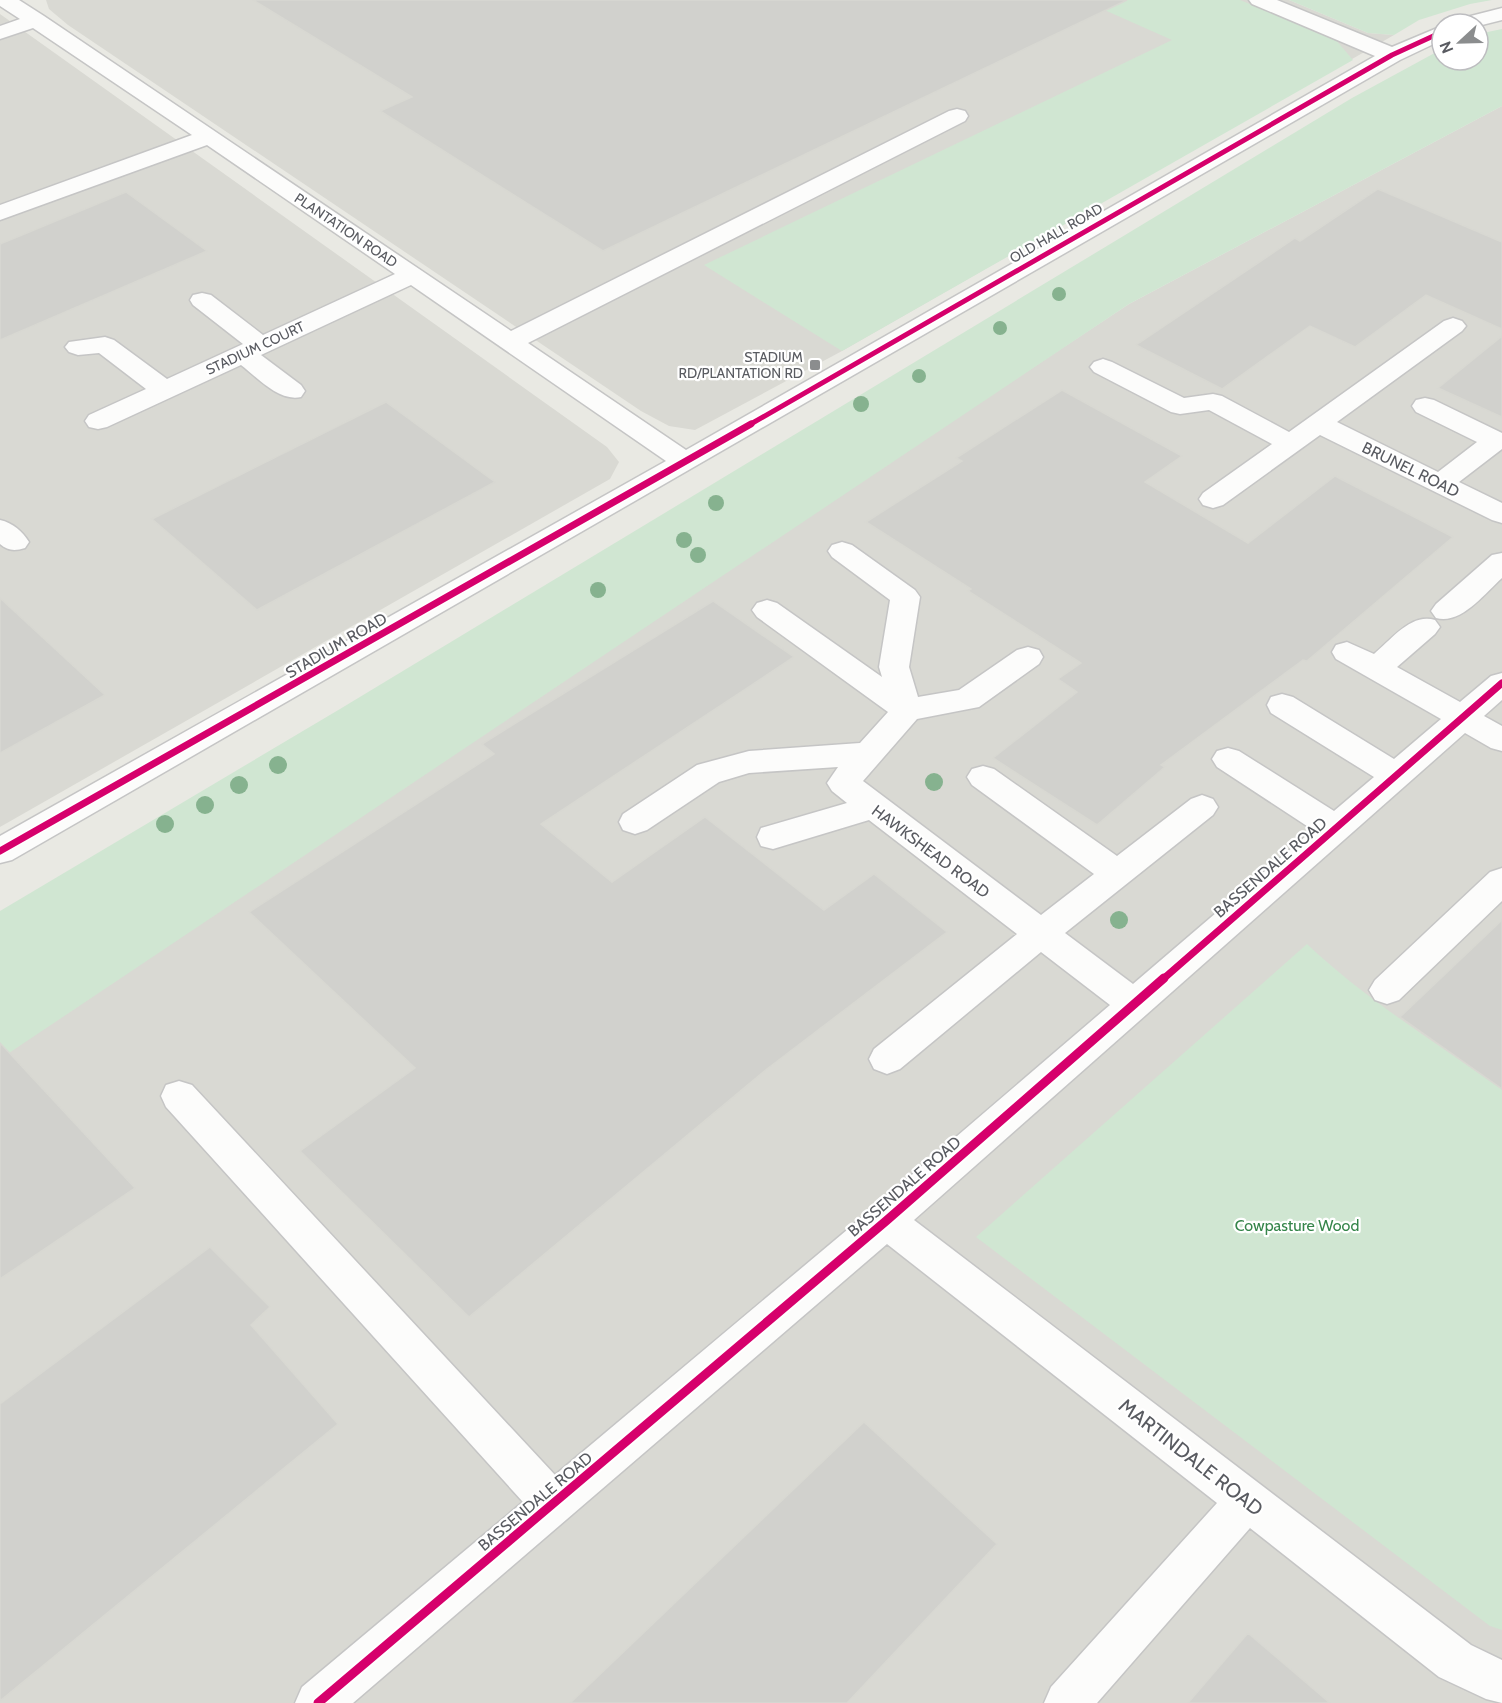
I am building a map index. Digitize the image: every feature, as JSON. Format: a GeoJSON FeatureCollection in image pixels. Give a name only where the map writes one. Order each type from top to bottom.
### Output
{"type":"FeatureCollection","features":[{"type":"Feature","properties":{"kind":"street","name":"PLANTATION ROAD"},"geometry":{"type":"LineString","coordinates":[[5,0],[209,136],[685,462]]}},
{"type":"Feature","properties":{"kind":"street"},"geometry":{"type":"LineString","coordinates":[[1259,0],[1392,55]]}},
{"type":"Feature","properties":{"kind":"street"},"geometry":{"type":"LineString","coordinates":[[0,33],[37,20]]}},
{"type":"Feature","properties":{"kind":"street","name":"OLD HALL ROAD"},"geometry":{"type":"LineString","coordinates":[[685,462],[1392,55],[1430,38]]}},
{"type":"Feature","properties":{"kind":"street"},"geometry":{"type":"LineString","coordinates":[[509,342],[957,116]]}},
{"type":"Feature","properties":{"kind":"street"},"geometry":{"type":"LineString","coordinates":[[0,213],[209,136]]}},
{"type":"Feature","properties":{"kind":"street","name":"STADIUM COURT"},"geometry":{"type":"LineString","coordinates":[[98,421],[412,275]]}},
{"type":"Feature","properties":{"kind":"street"},"geometry":{"type":"LineString","coordinates":[[202,300],[292,391]]}},
{"type":"Feature","properties":{"kind":"street"},"geometry":{"type":"LineString","coordinates":[[1213,499],[1453,326]]}},
{"type":"Feature","properties":{"kind":"street"},"geometry":{"type":"LineString","coordinates":[[78,346],[105,345],[164,390]]}},
{"type":"Feature","properties":{"kind":"street"},"geometry":{"type":"LineString","coordinates":[[1103,367],[1180,406],[1213,402],[1292,444]]}},
{"type":"Feature","properties":{"kind":"street"},"geometry":{"type":"LineString","coordinates":[[1425,406],[1496,441],[1440,483]]}},
{"type":"Feature","properties":{"kind":"street","name":"BRUNEL ROAD"},"geometry":{"type":"LineString","coordinates":[[1319,424],[1502,514]]}},
{"type":"Feature","properties":{"kind":"street","name":"STADIUM ROAD"},"geometry":{"type":"LineString","coordinates":[[0,851],[685,462]]}},
{"type":"Feature","properties":{"kind":"street"},"geometry":{"type":"LineString","coordinates":[[842,551],[905,597],[894,667],[907,710]]}},
{"type":"Feature","properties":{"kind":"street"},"geometry":{"type":"LineString","coordinates":[[1377,668],[1502,562]]}},
{"type":"Feature","properties":{"kind":"street"},"geometry":{"type":"LineString","coordinates":[[767,610],[907,710],[968,699],[1028,657]]}},
{"type":"Feature","properties":{"kind":"street"},"geometry":{"type":"LineString","coordinates":[[1347,652],[1502,740]]}},
{"type":"Feature","properties":{"kind":"street","name":"BASSENDALE ROAD"},"geometry":{"type":"LineString","coordinates":[[318,1703],[886,1221],[1502,683]]}},
{"type":"Feature","properties":{"kind":"street"},"geometry":{"type":"LineString","coordinates":[[1282,705],[1395,775]]}},
{"type":"Feature","properties":{"kind":"street","name":"HAWKSHEAD ROAD"},"geometry":{"type":"LineString","coordinates":[[907,710],[843,783],[1134,1004]]}},
{"type":"Feature","properties":{"kind":"street"},"geometry":{"type":"LineString","coordinates":[[635,822],[708,773],[749,762],[868,754]]}},
{"type":"Feature","properties":{"kind":"street"},"geometry":{"type":"LineString","coordinates":[[1228,759],[1335,828]]}},
{"type":"Feature","properties":{"kind":"street"},"geometry":{"type":"LineString","coordinates":[[983,777],[1117,873]]}},
{"type":"Feature","properties":{"kind":"street"},"geometry":{"type":"LineString","coordinates":[[773,837],[874,807]]}},
{"type":"Feature","properties":{"kind":"street"},"geometry":{"type":"LineString","coordinates":[[887,1059],[1040,934],[1202,807]]}},
{"type":"Feature","properties":{"kind":"street"},"geometry":{"type":"LineString","coordinates":[[1387,990],[1502,881]]}},
{"type":"Feature","properties":{"kind":"street"},"geometry":{"type":"LineString","coordinates":[[179,1096],[553,1504]]}},
{"type":"Feature","properties":{"kind":"street","name":"MARTINDALE ROAD"},"geometry":{"type":"LineString","coordinates":[[886,1221],[1455,1661],[1502,1683]]}},
{"type":"Feature","properties":{"kind":"street"},"geometry":{"type":"LineString","coordinates":[[1067,1703],[1247,1500]]}},
{"type":"Feature","properties":{"kind":"shaded area"},"geometry":{"type":"Polygon","coordinates":[[[46,0],[1289,0],[1368,33],[1394,35],[842,351],[695,430],[669,426],[641,411],[68,25],[49,9],[46,0]]]}},
{"type":"Feature","properties":{"kind":"shaded area"},"geometry":{"type":"Polygon","coordinates":[[[0,14],[607,447],[619,462],[610,479],[0,827],[0,14]]]}},
{"type":"Feature","properties":{"kind":"shaded area"},"geometry":{"type":"Polygon","coordinates":[[[1502,106],[1502,1703],[0,1703],[0,1052],[1129,304],[1502,106]]]}},
{"type":"Feature","properties":{"kind":"green space"},"geometry":{"type":"Polygon","coordinates":[[[1082,0],[1240,0],[1335,39],[1353,60],[842,351],[704,265],[1172,40],[1082,0]]]}},
{"type":"Feature","properties":{"kind":"green space"},"geometry":{"type":"Polygon","coordinates":[[[1289,0],[1492,0],[1444,12],[1430,12],[1430,17],[1419,20],[1394,35],[1368,33],[1289,0]]]}},
{"type":"Feature","properties":{"kind":"green space"},"geometry":{"type":"Polygon","coordinates":[[[1502,29],[1502,106],[1129,304],[0,1059],[0,911],[340,709],[1352,98],[1430,56],[1430,72],[1490,72],[1490,32],[1502,29]]]}},
{"type":"Feature","properties":{"kind":"green space","name":"Cowpasture Wood"},"geometry":{"type":"Polygon","coordinates":[[[1307,944],[1377,1002],[1502,1089],[1502,1630],[1490,1626],[976,1237],[1307,944]]]}},
{"type":"Feature","properties":{"kind":"building"},"geometry":{"type":"Polygon","coordinates":[[[253,0],[1127,0],[603,251],[380,111],[412,97],[253,0]]]}},
{"type":"Feature","properties":{"kind":"building"},"geometry":{"type":"Polygon","coordinates":[[[1378,189],[1502,242],[1502,329],[1426,295],[1355,347],[1310,326],[1222,389],[1136,345],[1295,238],[1300,241],[1378,189]]]}},
{"type":"Feature","properties":{"kind":"building"},"geometry":{"type":"Polygon","coordinates":[[[126,192],[207,251],[0,340],[0,244],[126,192]]]}},
{"type":"Feature","properties":{"kind":"building"},"geometry":{"type":"Polygon","coordinates":[[[1502,336],[1502,417],[1438,388],[1502,336]]]}},
{"type":"Feature","properties":{"kind":"building"},"geometry":{"type":"Polygon","coordinates":[[[1062,390],[1182,456],[1145,482],[1248,543],[1335,476],[1453,537],[1307,661],[1303,660],[1161,765],[1165,767],[1097,825],[993,758],[1077,692],[1058,679],[1081,663],[866,522],[962,461],[956,458],[1062,390]]]}},
{"type":"Feature","properties":{"kind":"building"},"geometry":{"type":"Polygon","coordinates":[[[386,402],[495,482],[257,610],[152,519],[386,402]]]}},
{"type":"Feature","properties":{"kind":"building"},"geometry":{"type":"Polygon","coordinates":[[[0,598],[105,695],[0,753],[0,598]]]}},
{"type":"Feature","properties":{"kind":"building"},"geometry":{"type":"Polygon","coordinates":[[[713,601],[794,657],[541,824],[612,882],[705,817],[824,910],[874,874],[947,932],[767,1069],[469,1317],[300,1151],[415,1068],[249,912],[494,754],[482,744],[713,601]]]}},
{"type":"Feature","properties":{"kind":"building"},"geometry":{"type":"Polygon","coordinates":[[[1502,920],[1502,1089],[1400,1017],[1502,920]]]}},
{"type":"Feature","properties":{"kind":"building"},"geometry":{"type":"Polygon","coordinates":[[[0,1043],[135,1188],[0,1279],[0,1043]]]}},
{"type":"Feature","properties":{"kind":"building"},"geometry":{"type":"Polygon","coordinates":[[[210,1247],[270,1307],[251,1325],[338,1424],[0,1701],[0,1404],[210,1247]]]}},
{"type":"Feature","properties":{"kind":"building"},"geometry":{"type":"Polygon","coordinates":[[[864,1422],[997,1544],[847,1703],[570,1703],[864,1422]]]}},
{"type":"Feature","properties":{"kind":"building"},"geometry":{"type":"Polygon","coordinates":[[[1248,1633],[1330,1703],[1188,1703],[1248,1633]]]}},
{"type":"Feature","properties":{"kind":"cycle path"},"geometry":{"type":"LineString","coordinates":[[0,851],[685,462],[1392,55],[1430,38]]}},
{"type":"Feature","properties":{"kind":"cycle path"},"geometry":{"type":"LineString","coordinates":[[318,1703],[886,1221],[1502,683]]}},
{"type":"Feature","properties":{"kind":"place","name":"STADIUM RD/PLANTATION RD"},"geometry":{"type":"Point","coordinates":[815,365]}}]}
